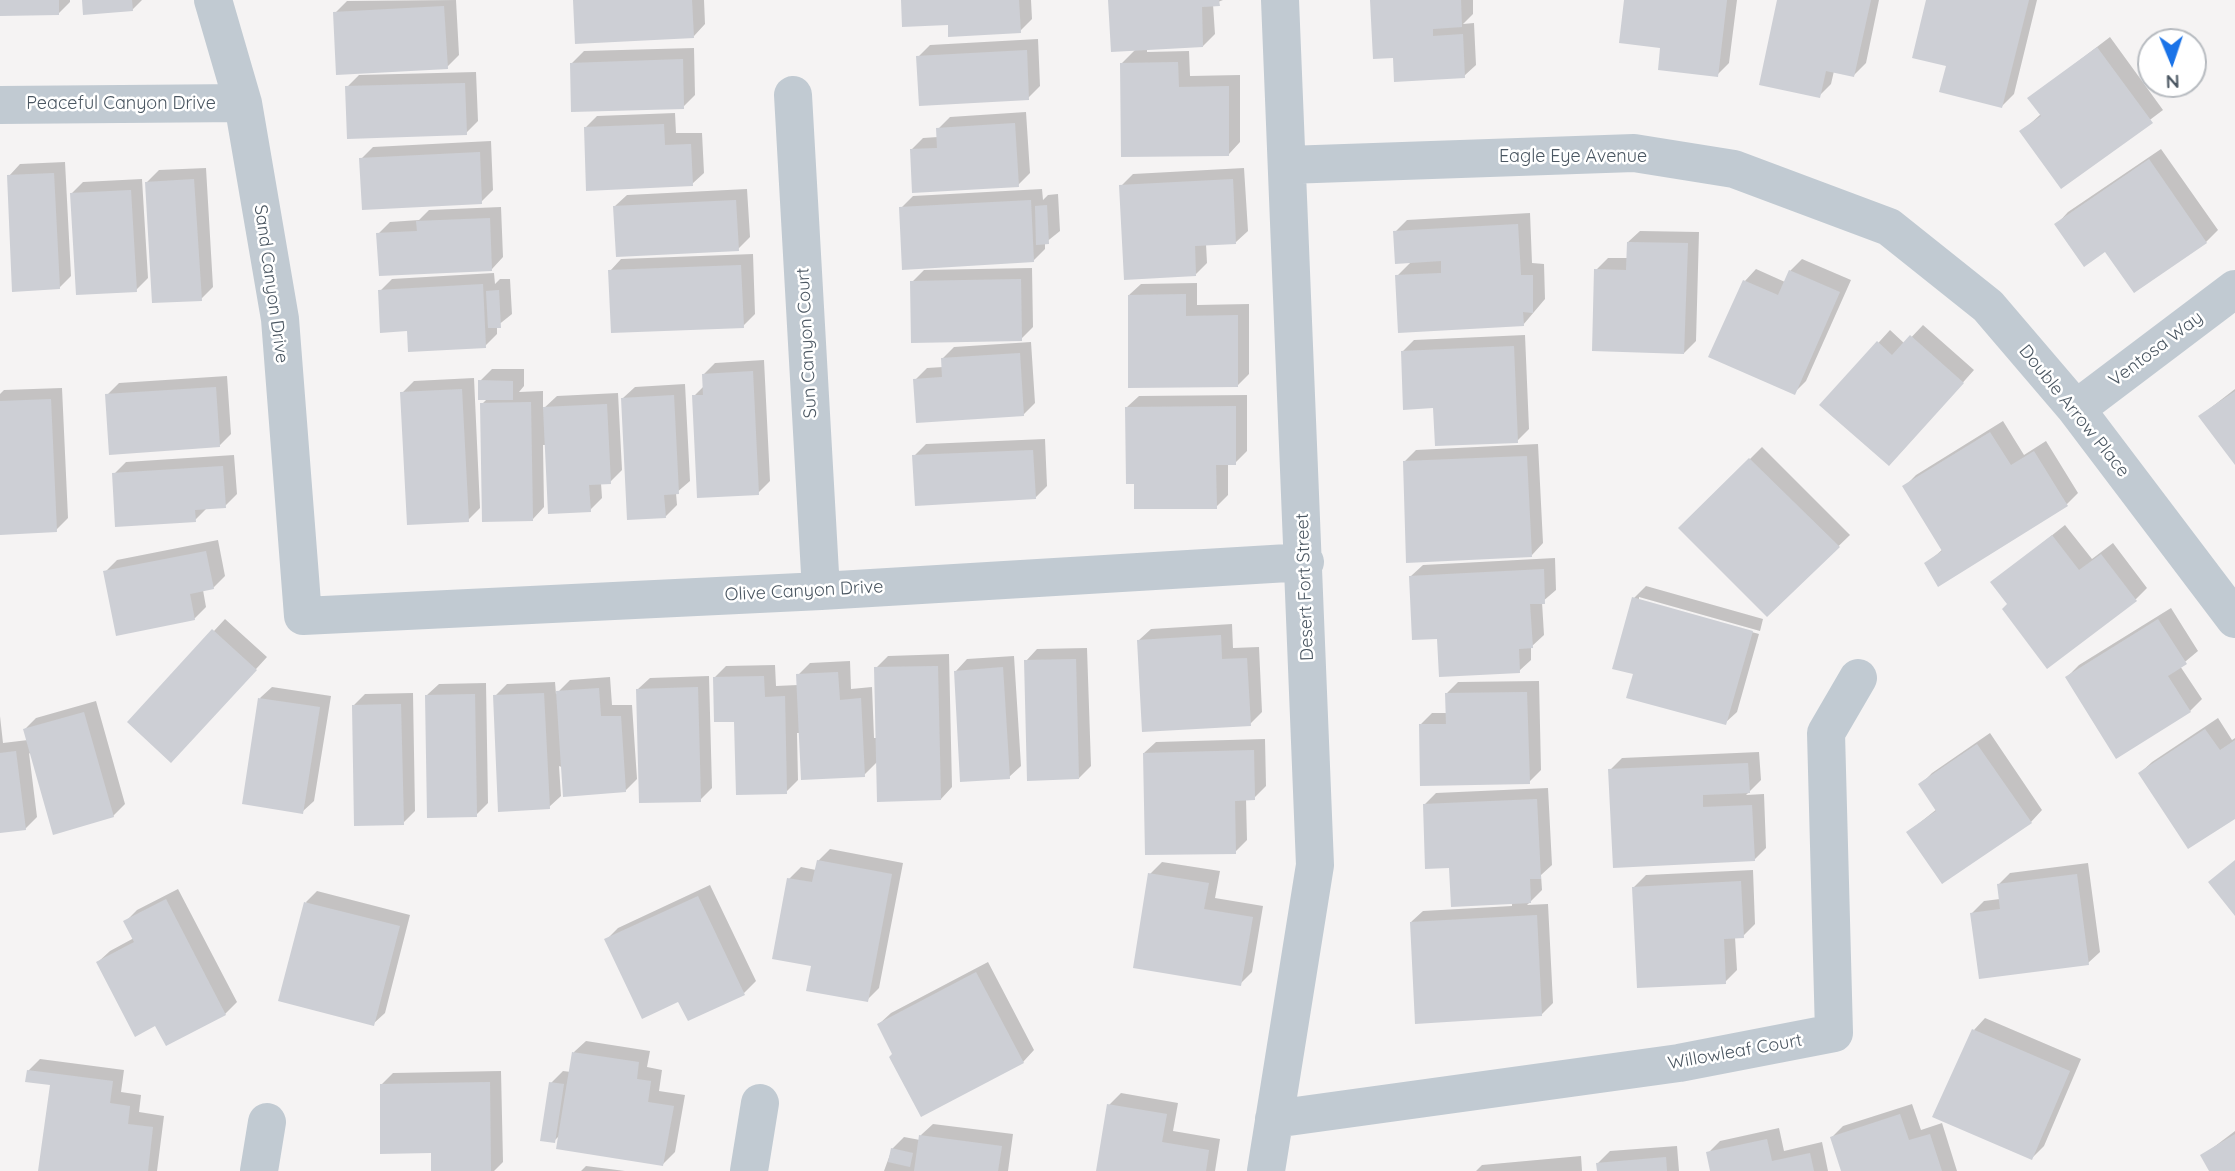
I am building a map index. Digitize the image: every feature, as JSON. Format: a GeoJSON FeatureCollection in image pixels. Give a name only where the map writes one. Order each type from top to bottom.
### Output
{"type":"FeatureCollection","features":[{"type":"Feature","properties":{"kind":"street","name":"Sand Canyon Drive"},"geometry":{"type":"LineString","coordinates":[[213,0],[243,103],[280,319],[303,616]]}},
{"type":"Feature","properties":{"kind":"street","name":"Desert Fort Street"},"geometry":{"type":"LineString","coordinates":[[1266,1171],[1315,865],[1305,562],[1280,0]]}},
{"type":"Feature","properties":{"kind":"street","name":"Sun Canyon Court"},"geometry":{"type":"LineString","coordinates":[[793,95],[821,591]]}},
{"type":"Feature","properties":{"kind":"street","name":"Peaceful Canyon Drive"},"geometry":{"type":"LineString","coordinates":[[0,105],[243,103]]}},
{"type":"Feature","properties":{"kind":"street","name":"Eagle Eye Avenue"},"geometry":{"type":"LineString","coordinates":[[1287,165],[1634,153],[1734,169],[1889,227]]}},
{"type":"Feature","properties":{"kind":"street","name":"Double Arrow Place"},"geometry":{"type":"LineString","coordinates":[[1889,227],[1988,306],[2076,409],[2235,619]]}},
{"type":"Feature","properties":{"kind":"street","name":"Ventosa Way"},"geometry":{"type":"LineString","coordinates":[[2076,409],[2235,289]]}},
{"type":"Feature","properties":{"kind":"street","name":"Olive Canyon Drive"},"geometry":{"type":"LineString","coordinates":[[303,616],[821,591],[1305,562]]}},
{"type":"Feature","properties":{"kind":"street","name":"Willowleaf Court"},"geometry":{"type":"LineString","coordinates":[[1274,1119],[1679,1063],[1834,1033],[1826,733],[1858,678]]}},
{"type":"Feature","properties":{"kind":"street"},"geometry":{"type":"LineString","coordinates":[[749,1171],[760,1103]]}},
{"type":"Feature","properties":{"kind":"street"},"geometry":{"type":"LineString","coordinates":[[259,1171],[267,1122]]}},
{"type":"Feature","properties":{"kind":"building"},"geometry":{"type":"Polygon","coordinates":[[[0,0],[59,0],[59,15],[0,16],[0,0]]]}},
{"type":"Feature","properties":{"kind":"building"},"geometry":{"type":"Polygon","coordinates":[[[82,0],[132,0],[133,11],[83,15],[82,0]]]}},
{"type":"Feature","properties":{"kind":"building"},"geometry":{"type":"Polygon","coordinates":[[[573,0],[692,0],[694,38],[575,44],[573,0]]]}},
{"type":"Feature","properties":{"kind":"building"},"geometry":{"type":"Polygon","coordinates":[[[901,0],[1019,0],[1021,33],[948,37],[948,25],[902,27],[901,0]]]}},
{"type":"Feature","properties":{"kind":"building"},"geometry":{"type":"Polygon","coordinates":[[[1108,0],[1219,0],[1220,6],[1202,7],[1203,47],[1111,52],[1108,0]]]}},
{"type":"Feature","properties":{"kind":"building"},"geometry":{"type":"Polygon","coordinates":[[[1370,0],[1461,0],[1462,27],[1433,29],[1433,36],[1463,34],[1465,78],[1394,82],[1393,58],[1373,59],[1370,0]]]}},
{"type":"Feature","properties":{"kind":"building"},"geometry":{"type":"Polygon","coordinates":[[[1624,0],[1727,0],[1718,77],[1658,70],[1660,48],[1619,43],[1624,0]]]}},
{"type":"Feature","properties":{"kind":"building"},"geometry":{"type":"Polygon","coordinates":[[[1777,0],[1871,0],[1854,77],[1826,71],[1820,98],[1759,85],[1777,0]]]}},
{"type":"Feature","properties":{"kind":"building"},"geometry":{"type":"Polygon","coordinates":[[[1926,0],[2029,0],[2002,108],[1939,92],[1946,66],[1912,58],[1926,0]]]}},
{"type":"Feature","properties":{"kind":"building"},"geometry":{"type":"Polygon","coordinates":[[[444,6],[448,69],[336,75],[333,12],[444,6]]]}},
{"type":"Feature","properties":{"kind":"building"},"geometry":{"type":"Polygon","coordinates":[[[2097,47],[2153,123],[2061,189],[2019,131],[2041,116],[2027,98],[2097,47]]]}},
{"type":"Feature","properties":{"kind":"building"},"geometry":{"type":"Polygon","coordinates":[[[1027,50],[1029,100],[919,106],[916,56],[1027,50]]]}},
{"type":"Feature","properties":{"kind":"building"},"geometry":{"type":"Polygon","coordinates":[[[683,59],[684,109],[571,112],[570,63],[683,59]]]}},
{"type":"Feature","properties":{"kind":"building"},"geometry":{"type":"Polygon","coordinates":[[[1178,62],[1179,87],[1229,86],[1229,156],[1121,157],[1120,63],[1178,62]]]}},
{"type":"Feature","properties":{"kind":"building"},"geometry":{"type":"Polygon","coordinates":[[[465,83],[467,135],[347,139],[345,86],[465,83]]]}},
{"type":"Feature","properties":{"kind":"building"},"geometry":{"type":"Polygon","coordinates":[[[1015,123],[1019,187],[912,193],[910,149],[937,148],[936,128],[1015,123]]]}},
{"type":"Feature","properties":{"kind":"building"},"geometry":{"type":"Polygon","coordinates":[[[664,124],[665,145],[691,144],[693,186],[586,191],[584,127],[664,124]]]}},
{"type":"Feature","properties":{"kind":"building"},"geometry":{"type":"Polygon","coordinates":[[[480,152],[482,204],[362,210],[359,158],[480,152]]]}},
{"type":"Feature","properties":{"kind":"building"},"geometry":{"type":"Polygon","coordinates":[[[2149,159],[2207,243],[2134,293],[2105,252],[2084,267],[2054,224],[2149,159]]]}},
{"type":"Feature","properties":{"kind":"building"},"geometry":{"type":"Polygon","coordinates":[[[54,173],[60,289],[12,292],[7,175],[54,173]]]}},
{"type":"Feature","properties":{"kind":"building"},"geometry":{"type":"Polygon","coordinates":[[[194,179],[202,301],[152,303],[145,182],[194,179]]]}},
{"type":"Feature","properties":{"kind":"building"},"geometry":{"type":"Polygon","coordinates":[[[1233,179],[1236,244],[1195,246],[1196,276],[1124,280],[1119,185],[1233,179]]]}},
{"type":"Feature","properties":{"kind":"building"},"geometry":{"type":"Polygon","coordinates":[[[131,190],[137,292],[76,295],[70,193],[131,190]]]}},
{"type":"Feature","properties":{"kind":"building"},"geometry":{"type":"Polygon","coordinates":[[[736,200],[739,251],[616,257],[613,206],[736,200]]]}},
{"type":"Feature","properties":{"kind":"building"},"geometry":{"type":"Polygon","coordinates":[[[1031,200],[1034,262],[902,270],[899,207],[1031,200]]]}},
{"type":"Feature","properties":{"kind":"building"},"geometry":{"type":"Polygon","coordinates":[[[1047,205],[1049,244],[1036,245],[1035,206],[1047,205]]]}},
{"type":"Feature","properties":{"kind":"building"},"geometry":{"type":"Polygon","coordinates":[[[490,218],[492,271],[379,276],[376,233],[417,231],[416,221],[490,218]]]}},
{"type":"Feature","properties":{"kind":"building"},"geometry":{"type":"Polygon","coordinates":[[[1518,224],[1521,275],[1533,275],[1533,313],[1523,312],[1524,326],[1398,333],[1395,275],[1441,273],[1441,261],[1395,264],[1393,231],[1518,224]]]}},
{"type":"Feature","properties":{"kind":"building"},"geometry":{"type":"Polygon","coordinates":[[[1627,242],[1688,243],[1684,354],[1592,351],[1594,269],[1626,270],[1627,242]]]}},
{"type":"Feature","properties":{"kind":"building"},"geometry":{"type":"Polygon","coordinates":[[[741,265],[744,328],[611,333],[608,270],[741,265]]]}},
{"type":"Feature","properties":{"kind":"building"},"geometry":{"type":"Polygon","coordinates":[[[1789,270],[1840,292],[1795,395],[1708,357],[1743,280],[1778,295],[1789,270]]]}},
{"type":"Feature","properties":{"kind":"building"},"geometry":{"type":"Polygon","coordinates":[[[1021,279],[1022,341],[911,343],[910,281],[1021,279]]]}},
{"type":"Feature","properties":{"kind":"building"},"geometry":{"type":"Polygon","coordinates":[[[483,284],[486,348],[408,352],[407,331],[380,333],[378,290],[483,284]]]}},
{"type":"Feature","properties":{"kind":"building"},"geometry":{"type":"Polygon","coordinates":[[[499,290],[501,328],[488,328],[486,291],[499,290]]]}},
{"type":"Feature","properties":{"kind":"building"},"geometry":{"type":"Polygon","coordinates":[[[1186,294],[1186,316],[1238,315],[1238,387],[1128,388],[1128,295],[1186,294]]]}},
{"type":"Feature","properties":{"kind":"building"},"geometry":{"type":"Polygon","coordinates":[[[1910,335],[1964,383],[1889,466],[1819,405],[1877,341],[1892,355],[1910,335]]]}},
{"type":"Feature","properties":{"kind":"building"},"geometry":{"type":"Polygon","coordinates":[[[1514,346],[1518,443],[1435,446],[1433,408],[1403,410],[1401,351],[1514,346]]]}},
{"type":"Feature","properties":{"kind":"building"},"geometry":{"type":"Polygon","coordinates":[[[1020,353],[1024,416],[916,423],[913,379],[942,377],[941,358],[1020,353]]]}},
{"type":"Feature","properties":{"kind":"building"},"geometry":{"type":"Polygon","coordinates":[[[753,371],[759,495],[697,498],[692,395],[703,395],[702,374],[753,371]]]}},
{"type":"Feature","properties":{"kind":"building"},"geometry":{"type":"Polygon","coordinates":[[[478,380],[513,381],[513,400],[478,400],[478,380]]]}},
{"type":"Feature","properties":{"kind":"building"},"geometry":{"type":"Polygon","coordinates":[[[216,387],[220,447],[109,455],[105,394],[216,387]]]}},
{"type":"Feature","properties":{"kind":"building"},"geometry":{"type":"Polygon","coordinates":[[[462,389],[469,522],[407,525],[400,392],[462,389]]]}},
{"type":"Feature","properties":{"kind":"building"},"geometry":{"type":"Polygon","coordinates":[[[2235,391],[2235,465],[2198,416],[2235,391]]]}},
{"type":"Feature","properties":{"kind":"building"},"geometry":{"type":"Polygon","coordinates":[[[674,395],[679,494],[664,495],[666,518],[627,520],[621,398],[674,395]]]}},
{"type":"Feature","properties":{"kind":"building"},"geometry":{"type":"Polygon","coordinates":[[[51,399],[57,532],[0,535],[0,401],[51,399]]]}},
{"type":"Feature","properties":{"kind":"building"},"geometry":{"type":"Polygon","coordinates":[[[531,402],[533,521],[482,522],[480,403],[531,402]]]}},
{"type":"Feature","properties":{"kind":"building"},"geometry":{"type":"Polygon","coordinates":[[[607,404],[611,484],[589,485],[591,512],[548,514],[543,407],[607,404]]]}},
{"type":"Feature","properties":{"kind":"building"},"geometry":{"type":"Polygon","coordinates":[[[1236,406],[1236,465],[1216,465],[1217,509],[1134,509],[1134,484],[1126,484],[1125,407],[1236,406]]]}},
{"type":"Feature","properties":{"kind":"building"},"geometry":{"type":"Polygon","coordinates":[[[1990,432],[2011,465],[2034,451],[2068,506],[1938,587],[1924,563],[1942,551],[1902,486],[1990,432]]]}},
{"type":"Feature","properties":{"kind":"building"},"geometry":{"type":"Polygon","coordinates":[[[1033,450],[1036,499],[915,506],[912,455],[1033,450]]]}},
{"type":"Feature","properties":{"kind":"building"},"geometry":{"type":"Polygon","coordinates":[[[1527,456],[1532,557],[1406,563],[1403,461],[1527,456]]]}},
{"type":"Feature","properties":{"kind":"building"},"geometry":{"type":"Polygon","coordinates":[[[1749,458],[1840,547],[1767,617],[1678,528],[1749,458]]]}},
{"type":"Feature","properties":{"kind":"building"},"geometry":{"type":"Polygon","coordinates":[[[223,466],[226,508],[195,510],[196,522],[115,527],[112,473],[223,466]]]}},
{"type":"Feature","properties":{"kind":"building"},"geometry":{"type":"Polygon","coordinates":[[[2052,535],[2079,570],[2101,554],[2137,601],[2047,669],[2002,609],[2007,604],[1990,582],[2052,535]]]}},
{"type":"Feature","properties":{"kind":"building"},"geometry":{"type":"Polygon","coordinates":[[[206,551],[214,589],[190,594],[195,620],[116,636],[103,571],[206,551]]]}},
{"type":"Feature","properties":{"kind":"building"},"geometry":{"type":"Polygon","coordinates":[[[1544,569],[1545,604],[1530,604],[1533,648],[1519,649],[1520,673],[1439,677],[1437,639],[1412,640],[1409,576],[1544,569]]]}},
{"type":"Feature","properties":{"kind":"building"},"geometry":{"type":"Polygon","coordinates":[[[1632,597],[1753,631],[1726,725],[1626,698],[1633,674],[1612,669],[1632,597]]]}},
{"type":"Feature","properties":{"kind":"building"},"geometry":{"type":"Polygon","coordinates":[[[2158,619],[2187,664],[2168,676],[2191,712],[2116,759],[2065,677],[2158,619]]]}},
{"type":"Feature","properties":{"kind":"building"},"geometry":{"type":"Polygon","coordinates":[[[212,629],[257,670],[171,763],[127,722],[212,629]]]}},
{"type":"Feature","properties":{"kind":"building"},"geometry":{"type":"Polygon","coordinates":[[[1221,635],[1222,659],[1247,658],[1251,726],[1142,732],[1137,640],[1221,635]]]}},
{"type":"Feature","properties":{"kind":"building"},"geometry":{"type":"Polygon","coordinates":[[[1076,659],[1079,779],[1027,781],[1024,660],[1076,659]]]}},
{"type":"Feature","properties":{"kind":"building"},"geometry":{"type":"Polygon","coordinates":[[[938,666],[941,800],[877,802],[874,667],[938,666]]]}},
{"type":"Feature","properties":{"kind":"building"},"geometry":{"type":"Polygon","coordinates":[[[1003,667],[1010,779],[960,782],[954,671],[1003,667]]]}},
{"type":"Feature","properties":{"kind":"building"},"geometry":{"type":"Polygon","coordinates":[[[838,672],[840,700],[861,698],[865,777],[801,780],[796,674],[838,672]]]}},
{"type":"Feature","properties":{"kind":"building"},"geometry":{"type":"Polygon","coordinates":[[[764,676],[765,697],[785,696],[787,794],[736,795],[734,722],[714,722],[713,677],[764,676]]]}},
{"type":"Feature","properties":{"kind":"building"},"geometry":{"type":"Polygon","coordinates":[[[698,687],[701,802],[639,803],[636,689],[698,687]]]}},
{"type":"Feature","properties":{"kind":"building"},"geometry":{"type":"Polygon","coordinates":[[[599,688],[601,716],[621,716],[626,792],[563,797],[556,691],[599,688]]]}},
{"type":"Feature","properties":{"kind":"building"},"geometry":{"type":"Polygon","coordinates":[[[1527,692],[1530,784],[1420,786],[1419,724],[1446,724],[1445,693],[1527,692]]]}},
{"type":"Feature","properties":{"kind":"building"},"geometry":{"type":"Polygon","coordinates":[[[544,693],[550,809],[498,812],[493,695],[544,693]]]}},
{"type":"Feature","properties":{"kind":"building"},"geometry":{"type":"Polygon","coordinates":[[[475,694],[477,817],[427,818],[425,695],[475,694]]]}},
{"type":"Feature","properties":{"kind":"building"},"geometry":{"type":"Polygon","coordinates":[[[258,698],[320,707],[303,814],[242,804],[258,698]]]}},
{"type":"Feature","properties":{"kind":"building"},"geometry":{"type":"Polygon","coordinates":[[[401,704],[404,825],[354,826],[352,705],[401,704]]]}},
{"type":"Feature","properties":{"kind":"building"},"geometry":{"type":"Polygon","coordinates":[[[84,712],[114,817],[53,835],[23,729],[84,712]]]}},
{"type":"Feature","properties":{"kind":"building"},"geometry":{"type":"Polygon","coordinates":[[[2205,729],[2220,750],[2235,740],[2235,819],[2188,849],[2138,773],[2205,729]]]}},
{"type":"Feature","properties":{"kind":"building"},"geometry":{"type":"Polygon","coordinates":[[[1977,744],[2032,823],[1942,884],[1906,832],[1936,811],[1918,784],[1977,744]]]}},
{"type":"Feature","properties":{"kind":"building"},"geometry":{"type":"Polygon","coordinates":[[[1254,750],[1255,800],[1235,801],[1236,854],[1145,855],[1143,753],[1254,750]]]}},
{"type":"Feature","properties":{"kind":"building"},"geometry":{"type":"Polygon","coordinates":[[[16,751],[26,830],[0,833],[0,753],[16,751]]]}},
{"type":"Feature","properties":{"kind":"building"},"geometry":{"type":"Polygon","coordinates":[[[1748,763],[1750,793],[1703,795],[1703,807],[1752,805],[1755,861],[1613,868],[1608,769],[1748,763]]]}},
{"type":"Feature","properties":{"kind":"building"},"geometry":{"type":"Polygon","coordinates":[[[1537,799],[1541,879],[1530,879],[1531,903],[1451,907],[1449,868],[1425,869],[1423,804],[1537,799]]]}},
{"type":"Feature","properties":{"kind":"building"},"geometry":{"type":"Polygon","coordinates":[[[817,860],[892,874],[868,1002],[806,991],[811,966],[772,959],[787,878],[812,882],[817,860]]]}},
{"type":"Feature","properties":{"kind":"building"},"geometry":{"type":"Polygon","coordinates":[[[2235,860],[2235,916],[2208,882],[2235,860]]]}},
{"type":"Feature","properties":{"kind":"building"},"geometry":{"type":"Polygon","coordinates":[[[1148,873],[1209,883],[1204,909],[1253,917],[1241,986],[1133,968],[1148,873]]]}},
{"type":"Feature","properties":{"kind":"building"},"geometry":{"type":"Polygon","coordinates":[[[2077,874],[2089,965],[1979,979],[1970,913],[2000,909],[1997,884],[2077,874]]]}},
{"type":"Feature","properties":{"kind":"building"},"geometry":{"type":"Polygon","coordinates":[[[1741,881],[1744,938],[1724,939],[1726,984],[1637,988],[1632,887],[1741,881]]]}},
{"type":"Feature","properties":{"kind":"building"},"geometry":{"type":"Polygon","coordinates":[[[698,896],[745,995],[688,1021],[678,1002],[642,1019],[604,939],[698,896]]]}},
{"type":"Feature","properties":{"kind":"building"},"geometry":{"type":"Polygon","coordinates":[[[166,899],[226,1015],[166,1046],[155,1026],[135,1037],[96,962],[134,942],[123,921],[166,899]]]}},
{"type":"Feature","properties":{"kind":"building"},"geometry":{"type":"Polygon","coordinates":[[[304,902],[400,926],[374,1026],[278,1001],[304,902]]]}},
{"type":"Feature","properties":{"kind":"building"},"geometry":{"type":"Polygon","coordinates":[[[1537,915],[1542,1016],[1415,1024],[1410,922],[1537,915]]]}},
{"type":"Feature","properties":{"kind":"building"},"geometry":{"type":"Polygon","coordinates":[[[976,972],[1024,1063],[921,1117],[889,1057],[892,1054],[877,1024],[976,972]]]}},
{"type":"Feature","properties":{"kind":"building"},"geometry":{"type":"Polygon","coordinates":[[[1972,1029],[2070,1071],[2032,1160],[1932,1117],[1972,1029]]]}},
{"type":"Feature","properties":{"kind":"building"},"geometry":{"type":"Polygon","coordinates":[[[572,1052],[639,1062],[637,1079],[651,1081],[648,1102],[674,1106],[663,1166],[556,1149],[572,1052]]]}},
{"type":"Feature","properties":{"kind":"building"},"geometry":{"type":"Polygon","coordinates":[[[27,1070],[113,1081],[110,1103],[130,1106],[128,1124],[153,1127],[148,1171],[38,1171],[50,1085],[25,1082],[27,1070]]]}},
{"type":"Feature","properties":{"kind":"building"},"geometry":{"type":"Polygon","coordinates":[[[490,1082],[491,1171],[431,1171],[431,1153],[380,1154],[380,1084],[490,1082]]]}},
{"type":"Feature","properties":{"kind":"building"},"geometry":{"type":"Polygon","coordinates":[[[549,1082],[564,1084],[555,1143],[540,1141],[549,1082]]]}},
{"type":"Feature","properties":{"kind":"building"},"geometry":{"type":"Polygon","coordinates":[[[1107,1104],[1167,1114],[1162,1142],[1209,1150],[1206,1171],[1096,1171],[1107,1104]]]}},
{"type":"Feature","properties":{"kind":"building"},"geometry":{"type":"Polygon","coordinates":[[[1900,1114],[1909,1140],[1930,1134],[1942,1171],[1841,1171],[1830,1137],[1900,1114]]]}},
{"type":"Feature","properties":{"kind":"building"},"geometry":{"type":"Polygon","coordinates":[[[2235,1134],[2235,1171],[2209,1171],[2200,1155],[2235,1134]]]}},
{"type":"Feature","properties":{"kind":"building"},"geometry":{"type":"Polygon","coordinates":[[[919,1135],[1002,1146],[998,1171],[914,1171],[919,1135]]]}},
{"type":"Feature","properties":{"kind":"building"},"geometry":{"type":"Polygon","coordinates":[[[1767,1139],[1772,1161],[1810,1153],[1814,1171],[1710,1171],[1706,1152],[1767,1139]]]}},
{"type":"Feature","properties":{"kind":"building"},"geometry":{"type":"Polygon","coordinates":[[[891,1148],[913,1153],[910,1167],[888,1162],[891,1148]]]}},
{"type":"Feature","properties":{"kind":"building"},"geometry":{"type":"Polygon","coordinates":[[[1666,1157],[1667,1171],[1597,1171],[1596,1163],[1666,1157]]]}}]}
